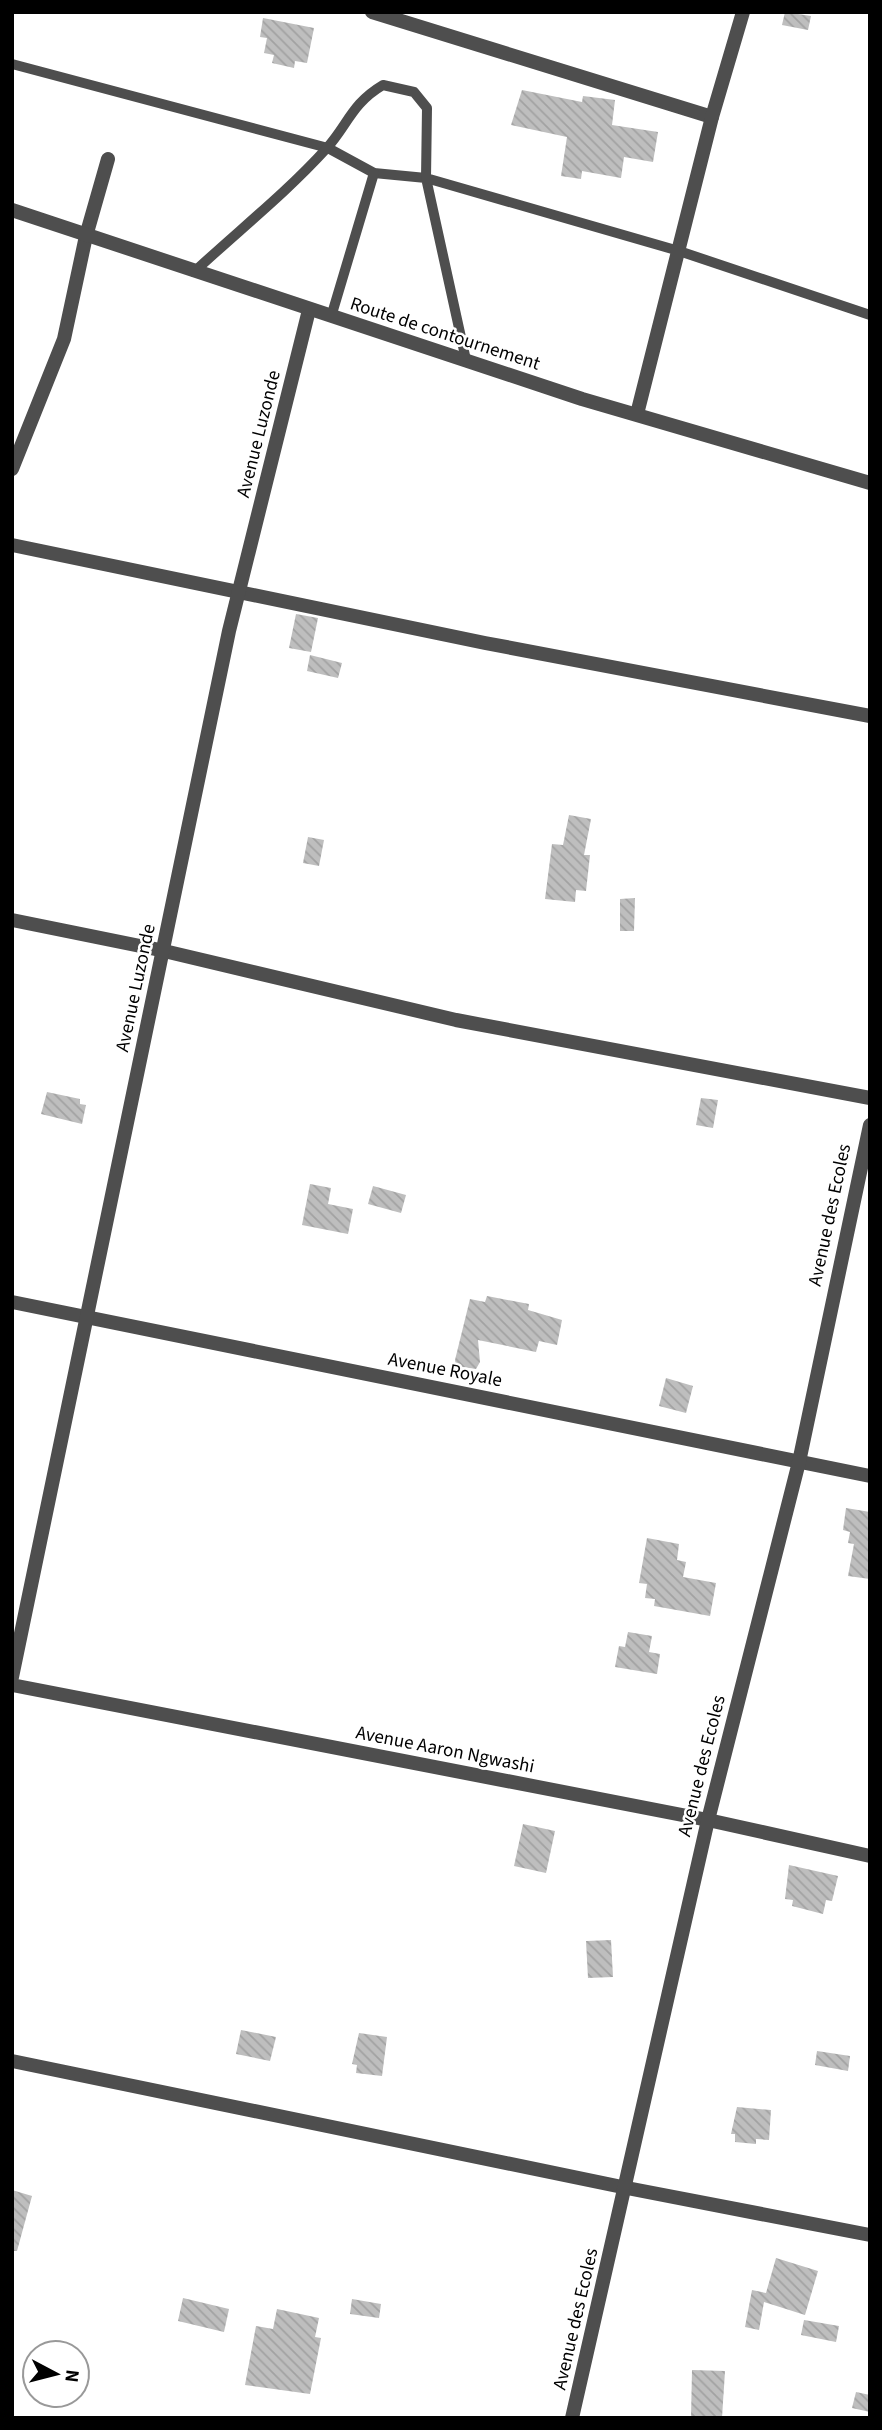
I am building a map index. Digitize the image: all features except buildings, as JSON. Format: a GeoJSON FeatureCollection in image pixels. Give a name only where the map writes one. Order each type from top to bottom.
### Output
{"type":"FeatureCollection","features":[{"type":"Feature","properties":{"kind":"street"},"geometry":{"type":"LineString","coordinates":[[372,12],[712,117]]}},
{"type":"Feature","properties":{"kind":"street"},"geometry":{"type":"LineString","coordinates":[[637,414],[712,117],[743,12]]}},
{"type":"Feature","properties":{"kind":"street"},"geometry":{"type":"LineString","coordinates":[[12,469],[64,339],[86,236],[108,159]]}},
{"type":"Feature","properties":{"kind":"street","name":"Route de contournement"},"geometry":{"type":"LineString","coordinates":[[12,210],[466,360],[870,483]]}},
{"type":"Feature","properties":{"kind":"street","name":"Avenue Luzonde"},"geometry":{"type":"LineString","coordinates":[[12,1677],[240,590],[309,310]]}},
{"type":"Feature","properties":{"kind":"street"},"geometry":{"type":"LineString","coordinates":[[12,545],[240,590],[485,643],[870,716]]}},
{"type":"Feature","properties":{"kind":"street"},"geometry":{"type":"LineString","coordinates":[[12,920],[163,951],[456,1020],[870,1098]]}},
{"type":"Feature","properties":{"kind":"street","name":"Avenue des Ecoles"},"geometry":{"type":"LineString","coordinates":[[572,2418],[708,1820],[799,1462],[870,1125]]}},
{"type":"Feature","properties":{"kind":"street","name":"Avenue Royale"},"geometry":{"type":"LineString","coordinates":[[12,1302],[870,1476]]}},
{"type":"Feature","properties":{"kind":"street","name":"Avenue Aaron Ngwashi"},"geometry":{"type":"LineString","coordinates":[[12,1685],[708,1820],[870,1856]]}},
{"type":"Feature","properties":{"kind":"street"},"geometry":{"type":"LineString","coordinates":[[12,2061],[626,2188],[870,2235]]}},
{"type":"Feature","properties":{"kind":"lane"},"geometry":{"type":"LineString","coordinates":[[12,64],[328,148],[374,173],[426,178],[679,251],[870,314]]}},
{"type":"Feature","properties":{"kind":"lane"},"geometry":{"type":"LineString","coordinates":[[194,272],[328,148],[345,120],[370,93],[383,85],[414,92],[427,108],[426,178],[466,360]]}},
{"type":"Feature","properties":{"kind":"lane"},"geometry":{"type":"LineString","coordinates":[[331,317],[374,173]]}}]}
